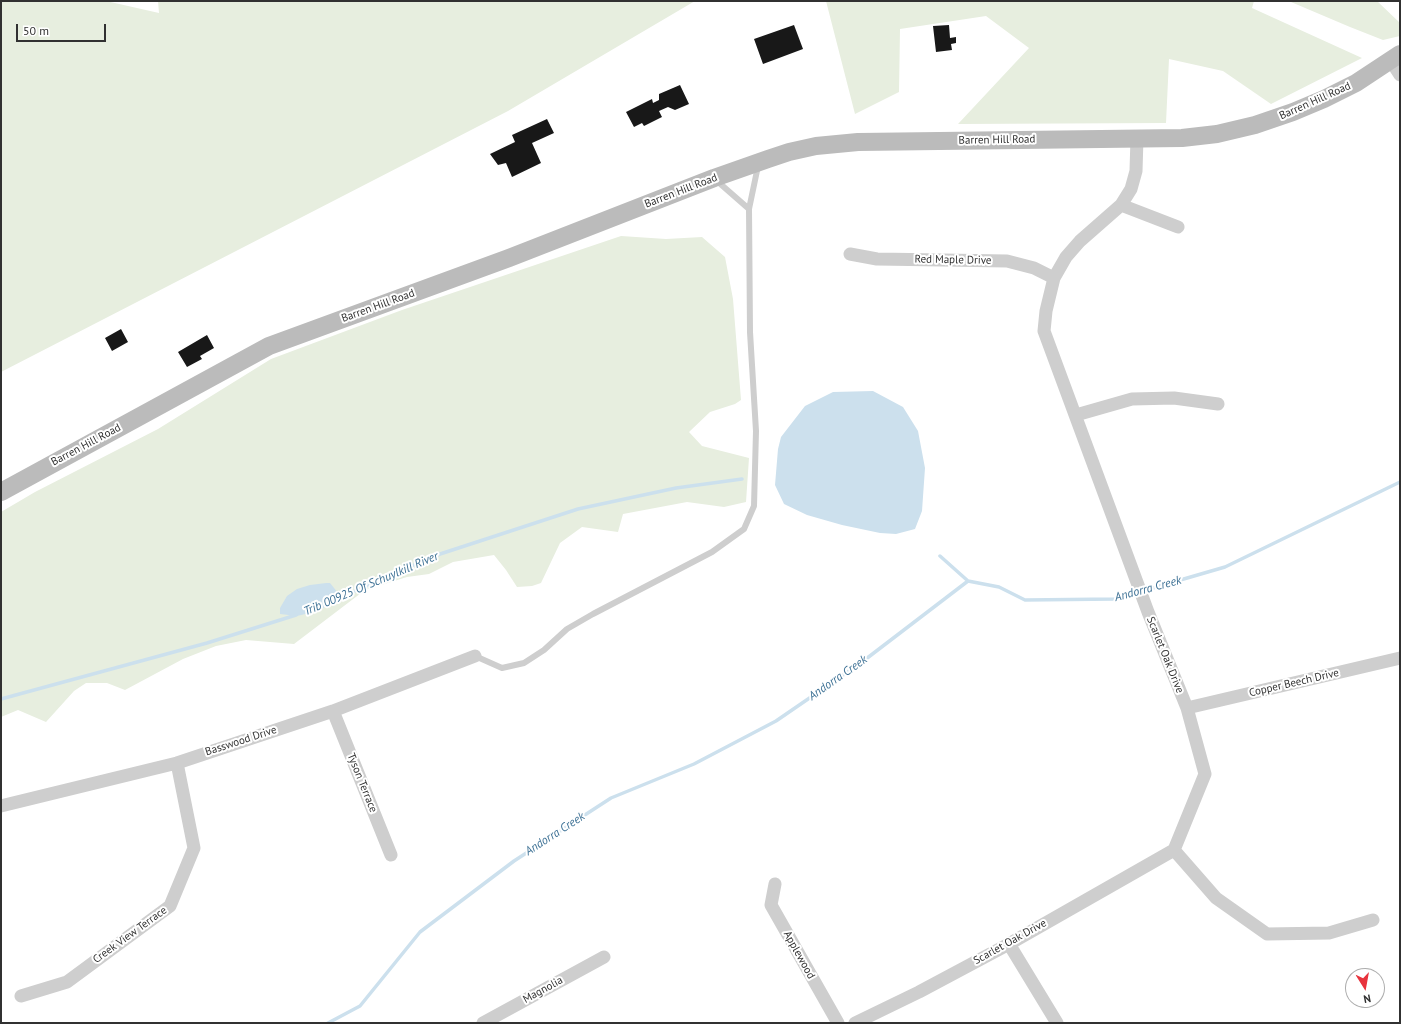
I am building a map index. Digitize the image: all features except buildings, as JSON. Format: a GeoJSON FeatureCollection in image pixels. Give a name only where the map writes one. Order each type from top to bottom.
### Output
{"type":"FeatureCollection","features":[{"type":"Feature","properties":{"kind":"street","name":"Barren Hill Road"},"geometry":{"type":"LineString","coordinates":[[1,492],[269,346],[509,258],[714,178],[789,152],[816,146],[858,142],[1182,138],[1205,136],[1255,125],[1292,112],[1324,99],[1397,63]]}},
{"type":"Feature","properties":{"kind":"street","name":"Scarlet Oak Drive"},"geometry":{"type":"LineString","coordinates":[[855,1023],[919,992],[1009,944],[1174,850],[1205,774],[1187,708],[1148,612],[1044,331],[1046,311],[1054,278],[1066,257],[1073,248],[1121,205],[1131,190],[1136,171],[1137,138]]}},
{"type":"Feature","properties":{"kind":"street"},"geometry":{"type":"LineString","coordinates":[[1121,205],[1178,227]]}},
{"type":"Feature","properties":{"kind":"street","name":"Red Maple Drive"},"geometry":{"type":"LineString","coordinates":[[850,254],[877,259],[1007,262],[1034,268],[1054,278]]}},
{"type":"Feature","properties":{"kind":"street"},"geometry":{"type":"LineString","coordinates":[[1076,415],[1132,399],[1174,398],[1218,404]]}},
{"type":"Feature","properties":{"kind":"street","name":"Basswood Drive"},"geometry":{"type":"LineString","coordinates":[[1,806],[177,763],[334,711],[475,656]]}},
{"type":"Feature","properties":{"kind":"street","name":"Copper Beech Drive"},"geometry":{"type":"LineString","coordinates":[[1187,708],[1400,658]]}},
{"type":"Feature","properties":{"kind":"street","name":"Tyson Terrace"},"geometry":{"type":"LineString","coordinates":[[334,711],[391,855]]}},
{"type":"Feature","properties":{"kind":"street","name":"Creek View Terrace"},"geometry":{"type":"LineString","coordinates":[[21,996],[66,982],[170,906],[194,848],[177,763]]}},
{"type":"Feature","properties":{"kind":"street"},"geometry":{"type":"LineString","coordinates":[[1174,850],[1216,898],[1267,934],[1329,933],[1373,920]]}},
{"type":"Feature","properties":{"kind":"street","name":"Applewood"},"geometry":{"type":"LineString","coordinates":[[775,884],[772,905],[838,1023]]}},
{"type":"Feature","properties":{"kind":"street"},"geometry":{"type":"LineString","coordinates":[[1009,944],[1057,1023]]}},
{"type":"Feature","properties":{"kind":"street","name":"Magnolia"},"geometry":{"type":"LineString","coordinates":[[483,1023],[604,957]]}},
{"type":"Feature","properties":{"kind":"lane"},"geometry":{"type":"LineString","coordinates":[[475,656],[502,668],[524,663],[544,650],[567,629],[592,614],[712,552],[744,529],[754,506],[756,431],[750,332],[749,208],[759,162]]}},
{"type":"Feature","properties":{"kind":"lane"},"geometry":{"type":"LineString","coordinates":[[714,178],[749,208]]}},
{"type":"Feature","properties":{"kind":"green space"},"geometry":{"type":"Polygon","coordinates":[[[1,1],[106,1],[159,13],[158,1],[695,1],[508,111],[1,372],[1,1]]]}},
{"type":"Feature","properties":{"kind":"green space"},"geometry":{"type":"Polygon","coordinates":[[[826,1],[1254,1],[1252,8],[1362,58],[1271,104],[1223,71],[1169,59],[1166,123],[958,124],[1029,48],[986,16],[900,29],[899,92],[855,114],[826,1]]]}},
{"type":"Feature","properties":{"kind":"green space"},"geometry":{"type":"Polygon","coordinates":[[[1377,1],[1399,22],[1400,21],[1400,36],[1383,40],[1291,2],[1377,1]]]}},
{"type":"Feature","properties":{"kind":"green space"},"geometry":{"type":"Polygon","coordinates":[[[621,236],[666,239],[702,237],[725,257],[733,299],[741,400],[735,404],[710,412],[689,432],[702,446],[749,458],[746,502],[724,507],[687,502],[623,514],[618,532],[582,527],[560,543],[541,583],[532,586],[517,587],[494,555],[453,562],[429,574],[407,577],[365,590],[294,644],[246,640],[216,646],[183,659],[125,690],[107,683],[86,683],[74,691],[46,722],[18,710],[1,717],[1,512],[35,492],[158,429],[271,359],[402,310],[621,236]]]}},
{"type":"Feature","properties":{"kind":"water"},"geometry":{"type":"Polygon","coordinates":[[[873,391],[903,407],[918,431],[925,468],[922,511],[915,529],[896,534],[880,533],[842,525],[807,515],[784,504],[775,485],[778,449],[781,437],[805,406],[833,392],[873,391]]]}},
{"type":"Feature","properties":{"kind":"water"},"geometry":{"type":"Polygon","coordinates":[[[330,583],[338,593],[330,604],[318,611],[297,616],[280,614],[280,608],[287,596],[297,589],[310,585],[330,583]]]}},
{"type":"Feature","properties":{"kind":"waterway","name":"Trib 00925 Of Schuylkill River"},"geometry":{"type":"LineString","coordinates":[[332,601],[437,555],[578,509],[676,488],[742,479]]}},
{"type":"Feature","properties":{"kind":"waterway","name":"Andorra Creek"},"geometry":{"type":"LineString","coordinates":[[328,1023],[360,1006],[420,932],[514,861],[611,798],[694,764],[776,721],[862,662],[968,581],[999,587],[1025,600],[1115,599],[1225,567],[1400,482]]}},
{"type":"Feature","properties":{"kind":"waterway","name":"Trib 00925 Of Schuylkill River"},"geometry":{"type":"LineString","coordinates":[[940,556],[968,581]]}},
{"type":"Feature","properties":{"kind":"waterway","name":"Trib 00925 Of Schuylkill River"},"geometry":{"type":"LineString","coordinates":[[1,699],[207,643],[296,615]]}}]}
